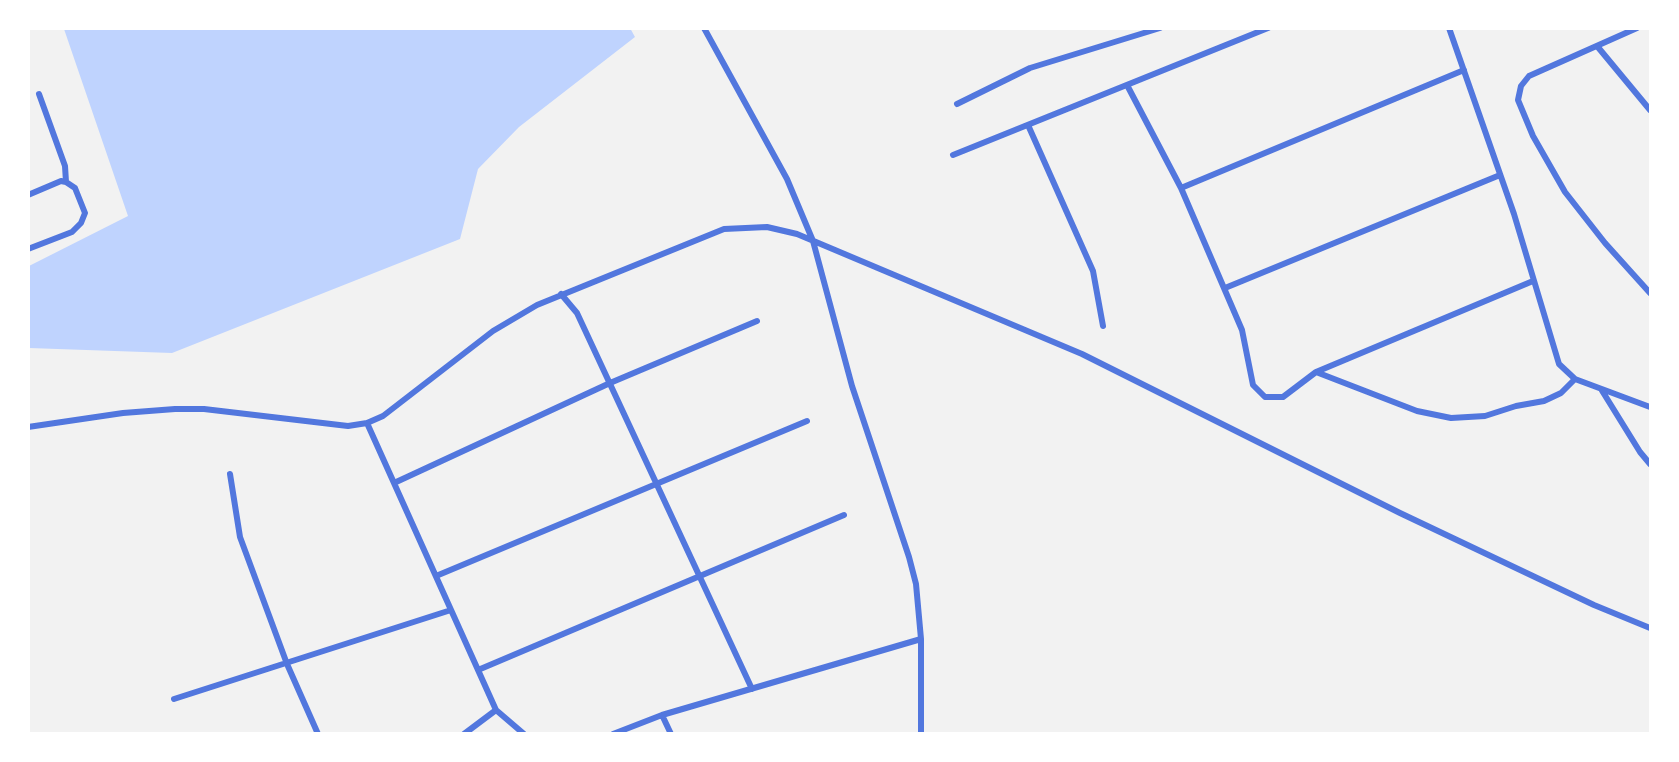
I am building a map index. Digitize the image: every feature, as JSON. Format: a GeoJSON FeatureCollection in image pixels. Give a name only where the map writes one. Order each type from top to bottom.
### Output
{"type":"FeatureCollection","features":[{"type":"Feature","properties":{"kind":"street"},"geometry":{"type":"LineString","coordinates":[[704,28],[791,189],[813,242],[852,386],[909,557],[918,602],[921,639],[921,734]]}},
{"type":"Feature","properties":{"kind":"street"},"geometry":{"type":"LineString","coordinates":[[957,104],[1030,68],[1160,28]]}},
{"type":"Feature","properties":{"kind":"street"},"geometry":{"type":"LineString","coordinates":[[953,155],[1268,28]]}},
{"type":"Feature","properties":{"kind":"street"},"geometry":{"type":"LineString","coordinates":[[1449,28],[1500,175],[1556,358],[1563,369],[1575,379],[1650,407]]}},
{"type":"Feature","properties":{"kind":"street"},"geometry":{"type":"LineString","coordinates":[[1637,28],[1529,76],[1519,93],[1519,107],[1565,192],[1605,243],[1648,285],[1650,293]]}},
{"type":"Feature","properties":{"kind":"street"},"geometry":{"type":"LineString","coordinates":[[1597,46],[1650,110]]}},
{"type":"Feature","properties":{"kind":"street"},"geometry":{"type":"LineString","coordinates":[[1180,188],[1464,70]]}},
{"type":"Feature","properties":{"kind":"street"},"geometry":{"type":"LineString","coordinates":[[1127,85],[1180,188],[1225,288],[1242,330],[1253,385],[1260,394],[1271,399],[1282,397],[1316,372],[1533,281]]}},
{"type":"Feature","properties":{"kind":"street"},"geometry":{"type":"LineString","coordinates":[[39,94],[65,166],[66,182]]}},
{"type":"Feature","properties":{"kind":"street"},"geometry":{"type":"LineString","coordinates":[[1028,125],[1093,271],[1103,326]]}},
{"type":"Feature","properties":{"kind":"street"},"geometry":{"type":"LineString","coordinates":[[1225,288],[1500,175]]}},
{"type":"Feature","properties":{"kind":"street"},"geometry":{"type":"LineString","coordinates":[[28,195],[61,181],[66,182],[75,188],[85,213],[81,223],[72,232],[28,249]]}},
{"type":"Feature","properties":{"kind":"street"},"geometry":{"type":"LineString","coordinates":[[28,427],[123,413],[175,409],[204,409],[348,426],[367,423],[382,416],[493,331],[537,305],[724,229],[767,227],[797,234],[1082,354],[1400,513],[1594,605],[1650,628]]}},
{"type":"Feature","properties":{"kind":"street"},"geometry":{"type":"LineString","coordinates":[[561,294],[577,313],[752,688]]}},
{"type":"Feature","properties":{"kind":"street"},"geometry":{"type":"LineString","coordinates":[[394,483],[610,383],[757,321]]}},
{"type":"Feature","properties":{"kind":"street"},"geometry":{"type":"LineString","coordinates":[[1316,372],[1418,411],[1451,417],[1485,416],[1516,406],[1544,401],[1561,393],[1575,379]]}},
{"type":"Feature","properties":{"kind":"street"},"geometry":{"type":"LineString","coordinates":[[1601,389],[1640,452],[1650,464]]}},
{"type":"Feature","properties":{"kind":"street"},"geometry":{"type":"LineString","coordinates":[[436,576],[807,421]]}},
{"type":"Feature","properties":{"kind":"street"},"geometry":{"type":"LineString","coordinates":[[367,423],[496,710],[524,734]]}},
{"type":"Feature","properties":{"kind":"street"},"geometry":{"type":"LineString","coordinates":[[230,474],[240,537],[287,664],[318,734]]}},
{"type":"Feature","properties":{"kind":"street"},"geometry":{"type":"LineString","coordinates":[[478,670],[844,515]]}},
{"type":"Feature","properties":{"kind":"street"},"geometry":{"type":"LineString","coordinates":[[174,699],[451,610]]}},
{"type":"Feature","properties":{"kind":"street"},"geometry":{"type":"LineString","coordinates":[[613,734],[662,715],[921,639]]}},
{"type":"Feature","properties":{"kind":"street"},"geometry":{"type":"LineString","coordinates":[[464,734],[496,710]]}},
{"type":"Feature","properties":{"kind":"street"},"geometry":{"type":"LineString","coordinates":[[662,715],[671,734]]}},
{"type":"Feature","properties":{"kind":"water"},"geometry":{"type":"Polygon","coordinates":[[[630,28],[635,37],[519,127],[478,169],[460,239],[172,353],[29,348],[29,266],[128,216],[64,29],[630,28]]]}}]}
